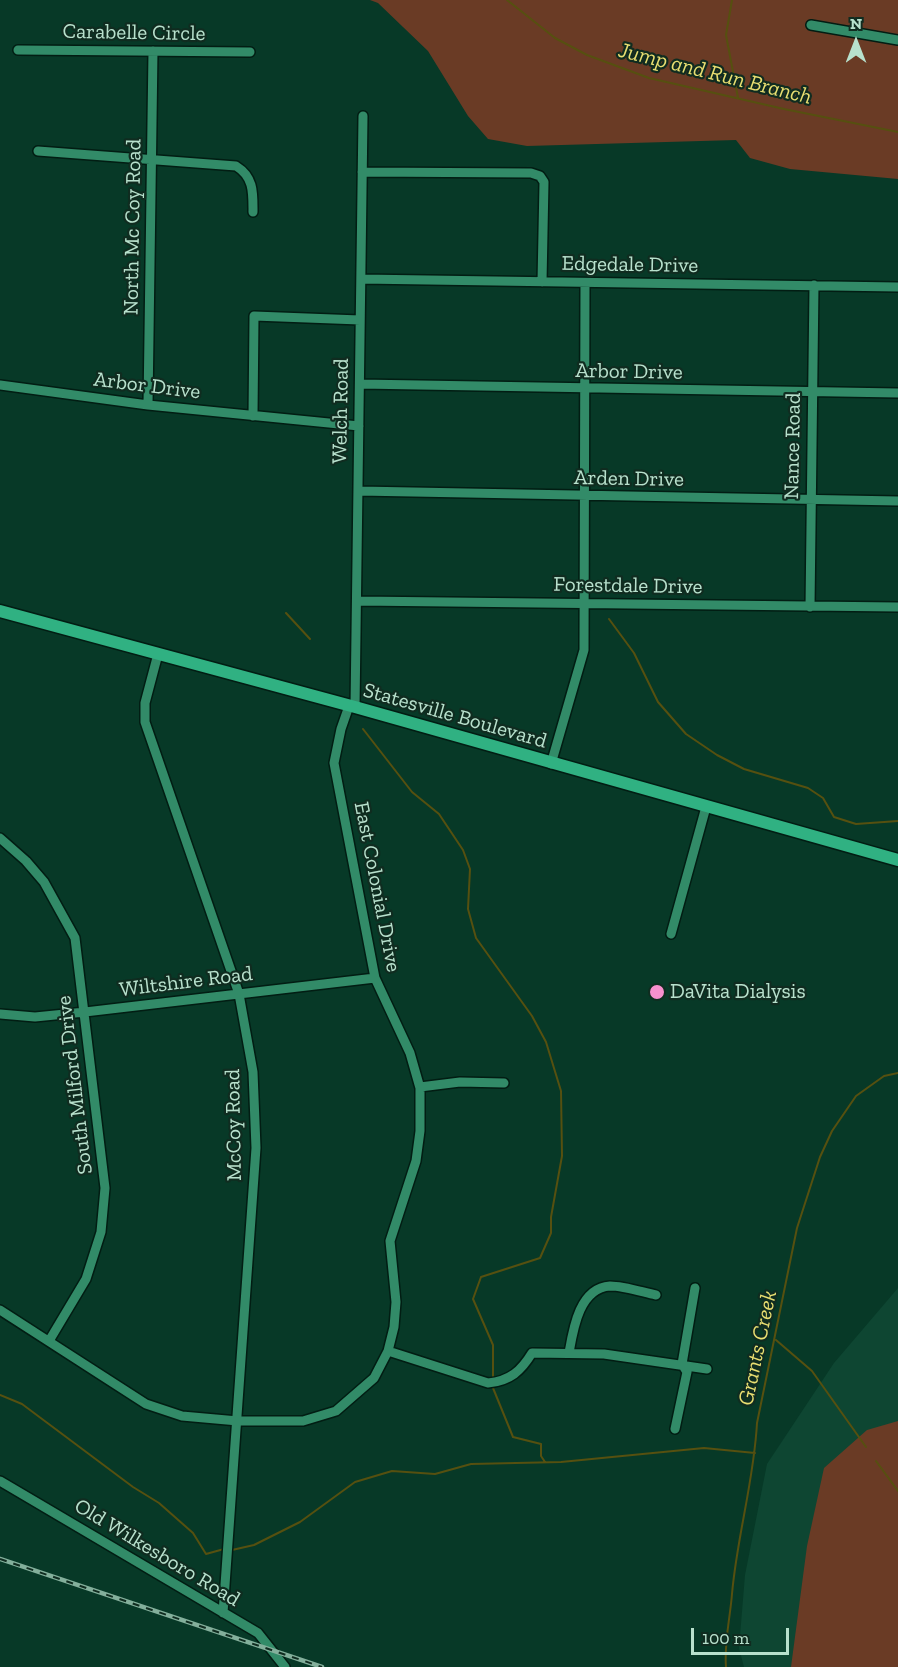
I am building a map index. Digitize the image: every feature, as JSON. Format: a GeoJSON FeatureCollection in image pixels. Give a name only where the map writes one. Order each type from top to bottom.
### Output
{"type":"FeatureCollection","features":[{"type":"Feature","properties":{"kind":"main road","name":"Statesville Boulevard"},"geometry":{"type":"LineString","coordinates":[[0,611],[352,706],[550,764],[898,860]]}},
{"type":"Feature","properties":{"kind":"street"},"geometry":{"type":"LineString","coordinates":[[811,25],[898,40]]}},
{"type":"Feature","properties":{"kind":"street","name":"Carabelle Circle"},"geometry":{"type":"LineString","coordinates":[[18,50],[250,52]]}},
{"type":"Feature","properties":{"kind":"street","name":"North Mc Coy Road"},"geometry":{"type":"LineString","coordinates":[[148,405],[153,51]]}},
{"type":"Feature","properties":{"kind":"street","name":"Welch Road"},"geometry":{"type":"LineString","coordinates":[[352,706],[358,601],[363,116]]}},
{"type":"Feature","properties":{"kind":"street"},"geometry":{"type":"LineString","coordinates":[[38,151],[236,166],[249,178],[253,190],[253,212]]}},
{"type":"Feature","properties":{"kind":"street"},"geometry":{"type":"LineString","coordinates":[[362,172],[531,173],[540,176],[544,182],[542,282]]}},
{"type":"Feature","properties":{"kind":"street","name":"Edgedale Drive"},"geometry":{"type":"LineString","coordinates":[[361,279],[898,287]]}},
{"type":"Feature","properties":{"kind":"street"},"geometry":{"type":"LineString","coordinates":[[550,764],[584,650],[585,283]]}},
{"type":"Feature","properties":{"kind":"street","name":"Nance Road"},"geometry":{"type":"LineString","coordinates":[[810,607],[813,285]]}},
{"type":"Feature","properties":{"kind":"street"},"geometry":{"type":"LineString","coordinates":[[253,416],[254,316],[360,320]]}},
{"type":"Feature","properties":{"kind":"street","name":"Arbor Drive"},"geometry":{"type":"LineString","coordinates":[[360,384],[898,393]]}},
{"type":"Feature","properties":{"kind":"street"},"geometry":{"type":"LineString","coordinates":[[0,398],[2,386]]}},
{"type":"Feature","properties":{"kind":"street","name":"Arbor Drive"},"geometry":{"type":"LineString","coordinates":[[2,386],[148,405],[359,426]]}},
{"type":"Feature","properties":{"kind":"street","name":"Arden Drive"},"geometry":{"type":"LineString","coordinates":[[358,491],[898,501]]}},
{"type":"Feature","properties":{"kind":"street","name":"Forestdale Drive"},"geometry":{"type":"LineString","coordinates":[[358,601],[898,608]]}},
{"type":"Feature","properties":{"kind":"street","name":"McCoy Road"},"geometry":{"type":"LineString","coordinates":[[158,654],[145,702],[145,722],[238,994],[253,1072],[256,1148],[223,1613]]}},
{"type":"Feature","properties":{"kind":"street","name":"East Colonial Drive"},"geometry":{"type":"LineString","coordinates":[[0,1310],[146,1404],[182,1416],[238,1421],[303,1421],[336,1411],[374,1378],[388,1351],[396,1302],[390,1242],[416,1161],[420,1131],[420,1087],[410,1053],[375,978],[334,763],[335,749],[352,706]]}},
{"type":"Feature","properties":{"kind":"street"},"geometry":{"type":"LineString","coordinates":[[671,934],[706,807]]}},
{"type":"Feature","properties":{"kind":"street","name":"South Milford Drive"},"geometry":{"type":"LineString","coordinates":[[0,838],[44,882],[75,938],[105,1188],[99,1241],[86,1279],[49,1341]]}},
{"type":"Feature","properties":{"kind":"street","name":"Wiltshire Road"},"geometry":{"type":"LineString","coordinates":[[0,1014],[35,1017],[375,978]]}},
{"type":"Feature","properties":{"kind":"street"},"geometry":{"type":"LineString","coordinates":[[420,1087],[460,1082],[504,1083]]}},
{"type":"Feature","properties":{"kind":"street"},"geometry":{"type":"LineString","coordinates":[[568,1353],[572,1333],[584,1303],[591,1294],[609,1286],[656,1295]]}},
{"type":"Feature","properties":{"kind":"street"},"geometry":{"type":"LineString","coordinates":[[675,1429],[687,1372],[682,1364],[695,1288]]}},
{"type":"Feature","properties":{"kind":"street"},"geometry":{"type":"LineString","coordinates":[[388,1351],[488,1383],[500,1382],[521,1370],[532,1353],[604,1354],[707,1369]]}},
{"type":"Feature","properties":{"kind":"street","name":"Old Wilkesboro Road"},"geometry":{"type":"LineString","coordinates":[[0,1481],[258,1634],[285,1667]]}},
{"type":"Feature","properties":{"kind":"shaded area"},"geometry":{"type":"Polygon","coordinates":[[[370,0],[898,0],[898,179],[790,169],[750,158],[736,140],[527,146],[488,139],[468,116],[428,51],[378,3],[370,0]]]}},
{"type":"Feature","properties":{"kind":"shaded area"},"geometry":{"type":"Polygon","coordinates":[[[898,1288],[898,1667],[744,1667],[739,1648],[745,1575],[767,1464],[834,1363],[898,1288]]]}},
{"type":"Feature","properties":{"kind":"shaded area"},"geometry":{"type":"Polygon","coordinates":[[[898,1421],[898,1667],[791,1667],[807,1546],[824,1468],[867,1430],[898,1421]]]}},
{"type":"Feature","properties":{"kind":"waterway","name":"Jump and Run Branch"},"geometry":{"type":"LineString","coordinates":[[507,0],[555,38],[587,55],[649,78],[898,132]]}},
{"type":"Feature","properties":{"kind":"waterway"},"geometry":{"type":"LineString","coordinates":[[732,0],[726,35],[738,98]]}},
{"type":"Feature","properties":{"kind":"waterway"},"geometry":{"type":"LineString","coordinates":[[286,613],[310,639]]}},
{"type":"Feature","properties":{"kind":"waterway"},"geometry":{"type":"LineString","coordinates":[[609,619],[634,653],[658,702],[686,734],[717,755],[744,769],[808,788],[823,798],[834,817],[856,824],[898,821]]}},
{"type":"Feature","properties":{"kind":"waterway"},"geometry":{"type":"LineString","coordinates":[[363,729],[412,792],[439,814],[463,850],[470,869],[468,909],[476,938],[532,1016],[546,1042],[561,1091],[562,1156],[551,1217],[551,1233],[540,1258],[481,1277],[473,1299],[493,1345],[493,1377]]}},
{"type":"Feature","properties":{"kind":"waterway","name":"Grants Creek"},"geometry":{"type":"LineString","coordinates":[[726,1667],[726,1640],[734,1572],[753,1466],[757,1423],[797,1228],[820,1157],[832,1131],[856,1096],[884,1076],[898,1073]]}},
{"type":"Feature","properties":{"kind":"waterway"},"geometry":{"type":"LineString","coordinates":[[776,1340],[812,1371],[866,1447]]}},
{"type":"Feature","properties":{"kind":"waterway"},"geometry":{"type":"LineString","coordinates":[[493,1388],[513,1437],[541,1444],[541,1456],[545,1462]]}},
{"type":"Feature","properties":{"kind":"waterway"},"geometry":{"type":"LineString","coordinates":[[0,1395],[22,1404],[133,1487],[159,1503],[193,1533],[206,1554],[224,1549]]}},
{"type":"Feature","properties":{"kind":"waterway"},"geometry":{"type":"LineString","coordinates":[[232,1550],[254,1545],[300,1522],[355,1482],[392,1471],[435,1474],[471,1464],[561,1462],[704,1448],[755,1453]]}},
{"type":"Feature","properties":{"kind":"waterway"},"geometry":{"type":"LineString","coordinates":[[876,1461],[898,1491]]}},
{"type":"Feature","properties":{"kind":"railway"},"geometry":{"type":"LineString","coordinates":[[0,1559],[322,1667]]}},
{"type":"Feature","properties":{"kind":"place","name":"DaVita Dialysis"},"geometry":{"type":"Point","coordinates":[657,992]}}]}
